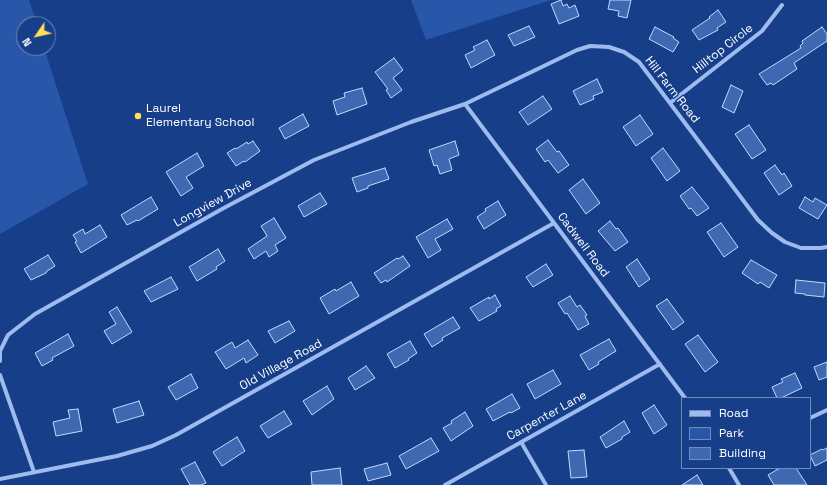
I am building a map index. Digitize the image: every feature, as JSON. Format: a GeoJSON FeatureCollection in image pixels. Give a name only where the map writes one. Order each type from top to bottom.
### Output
{"type":"FeatureCollection","features":[{"type":"Feature","properties":{"kind":"street","name":"Hilltop Circle"},"geometry":{"type":"LineString","coordinates":[[670,103],[762,31],[782,5]]}},
{"type":"Feature","properties":{"kind":"street","name":"Hill Farm Road"},"geometry":{"type":"LineString","coordinates":[[465,104],[577,50],[590,46],[609,47],[624,52],[639,62],[758,220],[772,233],[785,242],[801,248],[827,247]]}},
{"type":"Feature","properties":{"kind":"street","name":"Cadwell Road"},"geometry":{"type":"LineString","coordinates":[[465,104],[684,397]]}},
{"type":"Feature","properties":{"kind":"street","name":"Longview Drive"},"geometry":{"type":"LineString","coordinates":[[0,361],[0,351],[8,335],[35,314],[222,209],[314,160],[411,122],[465,104]]}},
{"type":"Feature","properties":{"kind":"street","name":"Old Village Road"},"geometry":{"type":"LineString","coordinates":[[0,479],[117,456],[152,446],[176,435],[554,223]]}},
{"type":"Feature","properties":{"kind":"street","name":"Carpenter Lane"},"geometry":{"type":"LineString","coordinates":[[445,485],[660,364]]}},
{"type":"Feature","properties":{"kind":"street"},"geometry":{"type":"LineString","coordinates":[[0,376],[34,472]]}},
{"type":"Feature","properties":{"kind":"street"},"geometry":{"type":"LineString","coordinates":[[811,418],[827,410]]}},
{"type":"Feature","properties":{"kind":"street"},"geometry":{"type":"LineString","coordinates":[[521,442],[546,485]]}},
{"type":"Feature","properties":{"kind":"street"},"geometry":{"type":"LineString","coordinates":[[730,469],[739,485]]}},
{"type":"Feature","properties":{"kind":"green space"},"geometry":{"type":"Polygon","coordinates":[[[0,0],[29,0],[34,16],[16,16],[16,56],[47,56],[88,184],[0,234],[0,0]]]}},
{"type":"Feature","properties":{"kind":"green space"},"geometry":{"type":"Polygon","coordinates":[[[411,0],[551,0],[426,40],[411,0]]]}},
{"type":"Feature","properties":{"kind":"building"},"geometry":{"type":"Polygon","coordinates":[[[561,0],[563,6],[567,4],[569,8],[575,5],[579,16],[559,24],[551,4],[561,0]]]}},
{"type":"Feature","properties":{"kind":"building"},"geometry":{"type":"Polygon","coordinates":[[[610,0],[631,0],[627,18],[618,16],[619,11],[608,9],[610,0]]]}},
{"type":"Feature","properties":{"kind":"building"},"geometry":{"type":"Polygon","coordinates":[[[718,10],[726,22],[717,28],[718,30],[699,40],[692,30],[710,18],[709,17],[718,10]]]}},
{"type":"Feature","properties":{"kind":"building"},"geometry":{"type":"Polygon","coordinates":[[[529,26],[535,37],[514,46],[508,35],[529,26]]]}},
{"type":"Feature","properties":{"kind":"building"},"geometry":{"type":"Polygon","coordinates":[[[655,27],[674,37],[673,38],[679,42],[673,52],[649,39],[655,27]]]}},
{"type":"Feature","properties":{"kind":"building"},"geometry":{"type":"Polygon","coordinates":[[[822,27],[827,34],[827,41],[794,63],[797,69],[773,85],[771,83],[767,85],[759,74],[801,48],[800,46],[803,43],[802,41],[822,27]]]}},
{"type":"Feature","properties":{"kind":"building"},"geometry":{"type":"Polygon","coordinates":[[[487,40],[495,55],[471,68],[465,55],[475,50],[473,47],[487,40]]]}},
{"type":"Feature","properties":{"kind":"building"},"geometry":{"type":"Polygon","coordinates":[[[394,58],[403,70],[393,78],[402,90],[391,98],[386,90],[388,89],[375,72],[394,58]]]}},
{"type":"Feature","properties":{"kind":"building"},"geometry":{"type":"Polygon","coordinates":[[[597,79],[603,92],[593,96],[594,99],[580,105],[573,91],[597,79]]]}},
{"type":"Feature","properties":{"kind":"building"},"geometry":{"type":"Polygon","coordinates":[[[731,85],[743,91],[734,113],[722,107],[731,85]]]}},
{"type":"Feature","properties":{"kind":"building"},"geometry":{"type":"Polygon","coordinates":[[[362,88],[367,104],[337,115],[333,101],[345,97],[344,93],[362,88]]]}},
{"type":"Feature","properties":{"kind":"building"},"geometry":{"type":"Polygon","coordinates":[[[543,96],[552,109],[528,125],[519,112],[543,96]]]}},
{"type":"Feature","properties":{"kind":"building"},"geometry":{"type":"Polygon","coordinates":[[[303,114],[309,126],[285,139],[279,128],[303,114]]]}},
{"type":"Feature","properties":{"kind":"building"},"geometry":{"type":"Polygon","coordinates":[[[640,115],[653,134],[636,146],[623,127],[640,115]]]}},
{"type":"Feature","properties":{"kind":"building"},"geometry":{"type":"Polygon","coordinates":[[[749,125],[766,150],[752,159],[735,134],[749,125]]]}},
{"type":"Feature","properties":{"kind":"building"},"geometry":{"type":"Polygon","coordinates":[[[548,140],[557,152],[559,151],[569,165],[558,173],[548,160],[545,162],[536,149],[548,140]]]}},
{"type":"Feature","properties":{"kind":"building"},"geometry":{"type":"Polygon","coordinates":[[[253,141],[260,151],[245,162],[244,161],[236,166],[227,153],[247,142],[248,144],[253,141]]]}},
{"type":"Feature","properties":{"kind":"building"},"geometry":{"type":"Polygon","coordinates":[[[455,141],[459,155],[449,159],[452,170],[440,174],[437,165],[434,166],[429,150],[455,141]]]}},
{"type":"Feature","properties":{"kind":"building"},"geometry":{"type":"Polygon","coordinates":[[[663,148],[680,171],[667,181],[651,158],[663,148]]]}},
{"type":"Feature","properties":{"kind":"building"},"geometry":{"type":"Polygon","coordinates":[[[197,153],[204,166],[186,177],[193,188],[181,196],[166,172],[197,153]]]}},
{"type":"Feature","properties":{"kind":"building"},"geometry":{"type":"Polygon","coordinates":[[[775,165],[782,175],[784,173],[792,186],[779,195],[764,173],[775,165]]]}},
{"type":"Feature","properties":{"kind":"building"},"geometry":{"type":"Polygon","coordinates":[[[385,168],[389,179],[368,186],[368,188],[357,192],[352,178],[385,168]]]}},
{"type":"Feature","properties":{"kind":"building"},"geometry":{"type":"Polygon","coordinates":[[[583,179],[600,203],[586,214],[569,190],[583,179]]]}},
{"type":"Feature","properties":{"kind":"building"},"geometry":{"type":"Polygon","coordinates":[[[692,187],[709,208],[697,216],[691,208],[689,209],[680,196],[692,187]]]}},
{"type":"Feature","properties":{"kind":"building"},"geometry":{"type":"Polygon","coordinates":[[[320,193],[327,204],[304,217],[298,206],[320,193]]]}},
{"type":"Feature","properties":{"kind":"building"},"geometry":{"type":"Polygon","coordinates":[[[151,197],[158,209],[138,221],[137,220],[127,225],[121,215],[151,197]]]}},
{"type":"Feature","properties":{"kind":"building"},"geometry":{"type":"Polygon","coordinates":[[[805,197],[813,202],[815,198],[827,205],[818,219],[799,208],[805,197]]]}},
{"type":"Feature","properties":{"kind":"building"},"geometry":{"type":"Polygon","coordinates":[[[498,201],[506,215],[484,229],[477,217],[486,211],[485,209],[498,201]]]}},
{"type":"Feature","properties":{"kind":"building"},"geometry":{"type":"Polygon","coordinates":[[[274,218],[286,238],[275,245],[278,251],[269,257],[266,251],[254,259],[248,249],[267,236],[261,226],[274,218]]]}},
{"type":"Feature","properties":{"kind":"building"},"geometry":{"type":"Polygon","coordinates":[[[447,219],[453,229],[435,239],[441,250],[428,258],[416,237],[447,219]]]}},
{"type":"Feature","properties":{"kind":"building"},"geometry":{"type":"Polygon","coordinates":[[[610,221],[616,229],[618,228],[628,242],[615,251],[598,231],[610,221]]]}},
{"type":"Feature","properties":{"kind":"building"},"geometry":{"type":"Polygon","coordinates":[[[721,223],[738,247],[724,257],[707,232],[721,223]]]}},
{"type":"Feature","properties":{"kind":"building"},"geometry":{"type":"Polygon","coordinates":[[[100,225],[107,237],[81,253],[75,242],[77,241],[73,235],[83,229],[85,234],[100,225]]]}},
{"type":"Feature","properties":{"kind":"building"},"geometry":{"type":"Polygon","coordinates":[[[218,249],[225,261],[216,267],[217,269],[197,281],[189,267],[218,249]]]}},
{"type":"Feature","properties":{"kind":"building"},"geometry":{"type":"Polygon","coordinates":[[[48,255],[55,266],[46,273],[31,280],[24,269],[48,255]]]}},
{"type":"Feature","properties":{"kind":"building"},"geometry":{"type":"Polygon","coordinates":[[[403,256],[410,266],[387,282],[386,280],[381,283],[374,273],[397,258],[398,259],[403,256]]]}},
{"type":"Feature","properties":{"kind":"building"},"geometry":{"type":"Polygon","coordinates":[[[637,259],[650,279],[639,287],[626,267],[637,259]]]}},
{"type":"Feature","properties":{"kind":"building"},"geometry":{"type":"Polygon","coordinates":[[[751,260],[777,275],[769,288],[760,282],[758,284],[742,273],[751,260]]]}},
{"type":"Feature","properties":{"kind":"building"},"geometry":{"type":"Polygon","coordinates":[[[546,264],[553,275],[533,287],[526,277],[546,264]]]}},
{"type":"Feature","properties":{"kind":"building"},"geometry":{"type":"Polygon","coordinates":[[[171,277],[178,289],[151,302],[144,291],[171,277]]]}},
{"type":"Feature","properties":{"kind":"building"},"geometry":{"type":"Polygon","coordinates":[[[796,280],[825,283],[824,297],[795,293],[796,280]]]}},
{"type":"Feature","properties":{"kind":"building"},"geometry":{"type":"Polygon","coordinates":[[[351,282],[359,296],[329,314],[320,298],[351,282]]]}},
{"type":"Feature","properties":{"kind":"building"},"geometry":{"type":"Polygon","coordinates":[[[495,295],[501,306],[496,309],[497,311],[479,321],[470,308],[495,295]]]}},
{"type":"Feature","properties":{"kind":"building"},"geometry":{"type":"Polygon","coordinates":[[[570,296],[577,307],[580,305],[587,315],[585,316],[589,324],[578,330],[567,313],[565,314],[558,303],[570,296]]]}},
{"type":"Feature","properties":{"kind":"building"},"geometry":{"type":"Polygon","coordinates":[[[667,299],[684,322],[673,330],[656,306],[667,299]]]}},
{"type":"Feature","properties":{"kind":"building"},"geometry":{"type":"Polygon","coordinates":[[[117,307],[132,332],[112,344],[104,331],[116,324],[109,312],[117,307]]]}},
{"type":"Feature","properties":{"kind":"building"},"geometry":{"type":"Polygon","coordinates":[[[453,317],[460,328],[442,338],[443,340],[432,347],[424,334],[453,317]]]}},
{"type":"Feature","properties":{"kind":"building"},"geometry":{"type":"Polygon","coordinates":[[[289,321],[295,331],[275,343],[268,331],[289,321]]]}},
{"type":"Feature","properties":{"kind":"building"},"geometry":{"type":"Polygon","coordinates":[[[68,334],[74,346],[52,358],[53,360],[42,366],[35,353],[68,334]]]}},
{"type":"Feature","properties":{"kind":"building"},"geometry":{"type":"Polygon","coordinates":[[[698,335],[718,362],[705,372],[685,344],[698,335]]]}},
{"type":"Feature","properties":{"kind":"building"},"geometry":{"type":"Polygon","coordinates":[[[609,339],[616,351],[598,362],[599,364],[589,370],[580,355],[609,339]]]}},
{"type":"Feature","properties":{"kind":"building"},"geometry":{"type":"Polygon","coordinates":[[[248,340],[258,355],[246,363],[244,358],[226,369],[215,352],[232,342],[235,348],[248,340]]]}},
{"type":"Feature","properties":{"kind":"building"},"geometry":{"type":"Polygon","coordinates":[[[410,341],[417,353],[408,359],[409,360],[395,368],[387,354],[410,341]]]}},
{"type":"Feature","properties":{"kind":"building"},"geometry":{"type":"Polygon","coordinates":[[[827,362],[827,377],[819,380],[814,367],[827,362]]]}},
{"type":"Feature","properties":{"kind":"building"},"geometry":{"type":"Polygon","coordinates":[[[366,366],[375,378],[355,390],[348,378],[366,366]]]}},
{"type":"Feature","properties":{"kind":"building"},"geometry":{"type":"Polygon","coordinates":[[[553,370],[561,384],[535,399],[527,384],[553,370]]]}},
{"type":"Feature","properties":{"kind":"building"},"geometry":{"type":"Polygon","coordinates":[[[795,373],[802,388],[783,397],[777,397],[772,387],[783,382],[781,379],[795,373]]]}},
{"type":"Feature","properties":{"kind":"building"},"geometry":{"type":"Polygon","coordinates":[[[191,374],[198,388],[176,400],[168,387],[191,374]]]}},
{"type":"Feature","properties":{"kind":"building"},"geometry":{"type":"Polygon","coordinates":[[[327,386],[334,399],[312,415],[303,401],[327,386]]]}},
{"type":"Feature","properties":{"kind":"building"},"geometry":{"type":"Polygon","coordinates":[[[512,394],[520,408],[493,421],[486,409],[512,394]]]}},
{"type":"Feature","properties":{"kind":"building"},"geometry":{"type":"Polygon","coordinates":[[[139,401],[144,415],[117,423],[113,409],[139,401]]]}},
{"type":"Feature","properties":{"kind":"building"},"geometry":{"type":"Polygon","coordinates":[[[654,405],[667,425],[654,434],[642,413],[654,405]]]}},
{"type":"Feature","properties":{"kind":"building"},"geometry":{"type":"Polygon","coordinates":[[[78,409],[82,431],[56,436],[53,422],[70,418],[68,410],[78,409]]]}},
{"type":"Feature","properties":{"kind":"building"},"geometry":{"type":"Polygon","coordinates":[[[284,411],[292,424],[268,438],[260,426],[284,411]]]}},
{"type":"Feature","properties":{"kind":"building"},"geometry":{"type":"Polygon","coordinates":[[[465,412],[473,426],[451,441],[443,428],[452,423],[451,421],[465,412]]]}},
{"type":"Feature","properties":{"kind":"building"},"geometry":{"type":"Polygon","coordinates":[[[624,421],[630,432],[622,437],[622,439],[606,448],[600,437],[624,421]]]}},
{"type":"Feature","properties":{"kind":"building"},"geometry":{"type":"Polygon","coordinates":[[[237,437],[245,451],[222,466],[213,452],[237,437]]]}},
{"type":"Feature","properties":{"kind":"building"},"geometry":{"type":"Polygon","coordinates":[[[431,438],[439,451],[406,469],[399,456],[431,438]]]}},
{"type":"Feature","properties":{"kind":"building"},"geometry":{"type":"Polygon","coordinates":[[[827,448],[827,460],[815,466],[811,454],[822,449],[827,448]]]}},
{"type":"Feature","properties":{"kind":"building"},"geometry":{"type":"Polygon","coordinates":[[[584,450],[587,477],[571,478],[568,451],[584,450]]]}},
{"type":"Feature","properties":{"kind":"building"},"geometry":{"type":"Polygon","coordinates":[[[195,462],[206,483],[201,485],[190,485],[181,469],[195,462]]]}},
{"type":"Feature","properties":{"kind":"building"},"geometry":{"type":"Polygon","coordinates":[[[387,463],[391,475],[368,481],[364,469],[387,463]]]}},
{"type":"Feature","properties":{"kind":"building"},"geometry":{"type":"Polygon","coordinates":[[[340,468],[342,485],[312,485],[311,472],[340,468]]]}},
{"type":"Feature","properties":{"kind":"building"},"geometry":{"type":"Polygon","coordinates":[[[778,469],[797,469],[807,485],[774,485],[768,475],[778,469]]]}},
{"type":"Feature","properties":{"kind":"building"},"geometry":{"type":"Polygon","coordinates":[[[697,475],[703,485],[682,485],[697,475]]]}},
{"type":"Feature","properties":{"kind":"place","name":"Laurel Elementary School"},"geometry":{"type":"Point","coordinates":[138,116]}}]}
